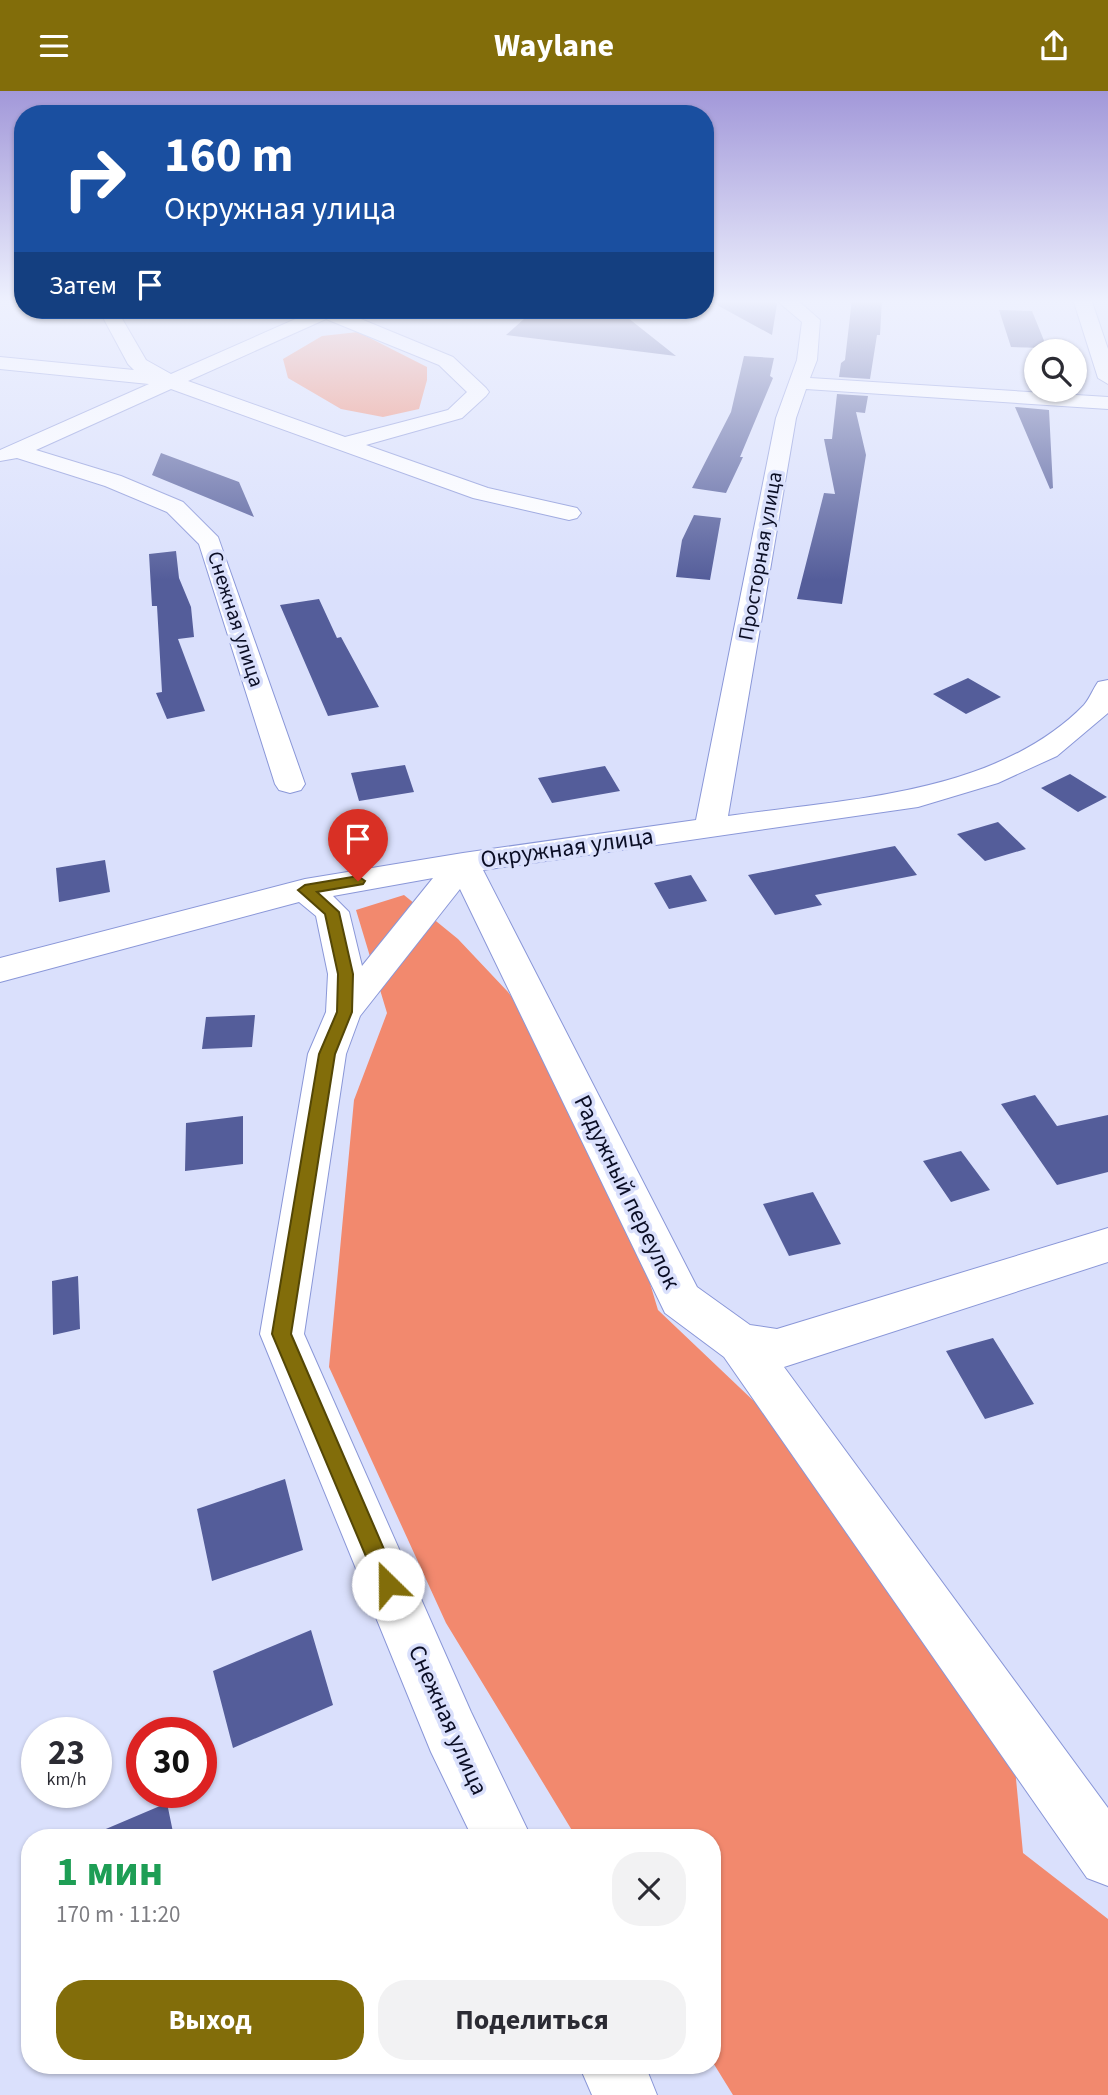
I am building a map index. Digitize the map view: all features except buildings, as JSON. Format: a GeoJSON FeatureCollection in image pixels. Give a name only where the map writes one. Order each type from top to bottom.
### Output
{"type":"FeatureCollection","features":[{"type":"Feature","properties":{"kind":"street"},"geometry":{"type":"LineString","coordinates":[[8,454],[144,393]]}},
{"type":"Feature","properties":{"kind":"street"},"geometry":{"type":"LineString","coordinates":[[202,393],[481,493],[569,513]]}},
{"type":"Feature","properties":{"kind":"street"},"geometry":{"type":"LineString","coordinates":[[348,443],[455,414],[478,393]]}},
{"type":"Feature","properties":{"kind":"street","name":"Просторная улица"},"geometry":{"type":"LineString","coordinates":[[710,828],[786,418],[795,393]]}},
{"type":"Feature","properties":{"kind":"street"},"geometry":{"type":"LineString","coordinates":[[946,393],[1108,403]]}},
{"type":"Feature","properties":{"kind":"street","name":"Снежная улица"},"geometry":{"type":"LineString","coordinates":[[8,454],[113,481],[175,507],[210,542],[290,784]]}},
{"type":"Feature","properties":{"kind":"street","name":"Окружная улица"},"geometry":{"type":"LineString","coordinates":[[0,970],[305,890],[463,863],[907,800],[987,777],[1047,750],[1097,708],[1108,688]]}},
{"type":"Feature","properties":{"kind":"street"},"geometry":{"type":"LineString","coordinates":[[344,1012],[463,863]]}},
{"type":"Feature","properties":{"kind":"street","name":"Радужный переулок"},"geometry":{"type":"LineString","coordinates":[[463,863],[681,1300],[740,1343],[777,1349],[1108,1245]]}},
{"type":"Feature","properties":{"kind":"street","name":"Снежная улица"},"geometry":{"type":"LineString","coordinates":[[305,890],[332,912],[346,974],[344,1012],[327,1054],[282,1334],[452,1732],[498,1829]]}},
{"type":"Feature","properties":{"kind":"street"},"geometry":{"type":"LineString","coordinates":[[740,1343],[1108,1857]]}},
{"type":"Feature","properties":{"kind":"street"},"geometry":{"type":"LineString","coordinates":[[615,2074],[625,2095]]}},
{"type":"Feature","properties":{"kind":"shaded area"},"geometry":{"type":"Polygon","coordinates":[[[313,393],[424,393],[419,409],[383,417],[341,409],[313,393]]]}},
{"type":"Feature","properties":{"kind":"shaded area"},"geometry":{"type":"Polygon","coordinates":[[[404,895],[458,939],[508,992],[599,1113],[658,1310],[819,1463],[1008,1694],[1023,1853],[1108,1919],[1108,2095],[733,2095],[720,2074],[721,1829],[571,1829],[446,1623],[329,1367],[354,1100],[387,1013],[356,910],[404,895]]]}},
{"type":"Feature","properties":{"kind":"route"},"geometry":{"type":"LineString","coordinates":[[358,881],[305,890],[332,912],[346,974],[344,1012],[327,1054],[282,1334],[388,1584]]}}]}
